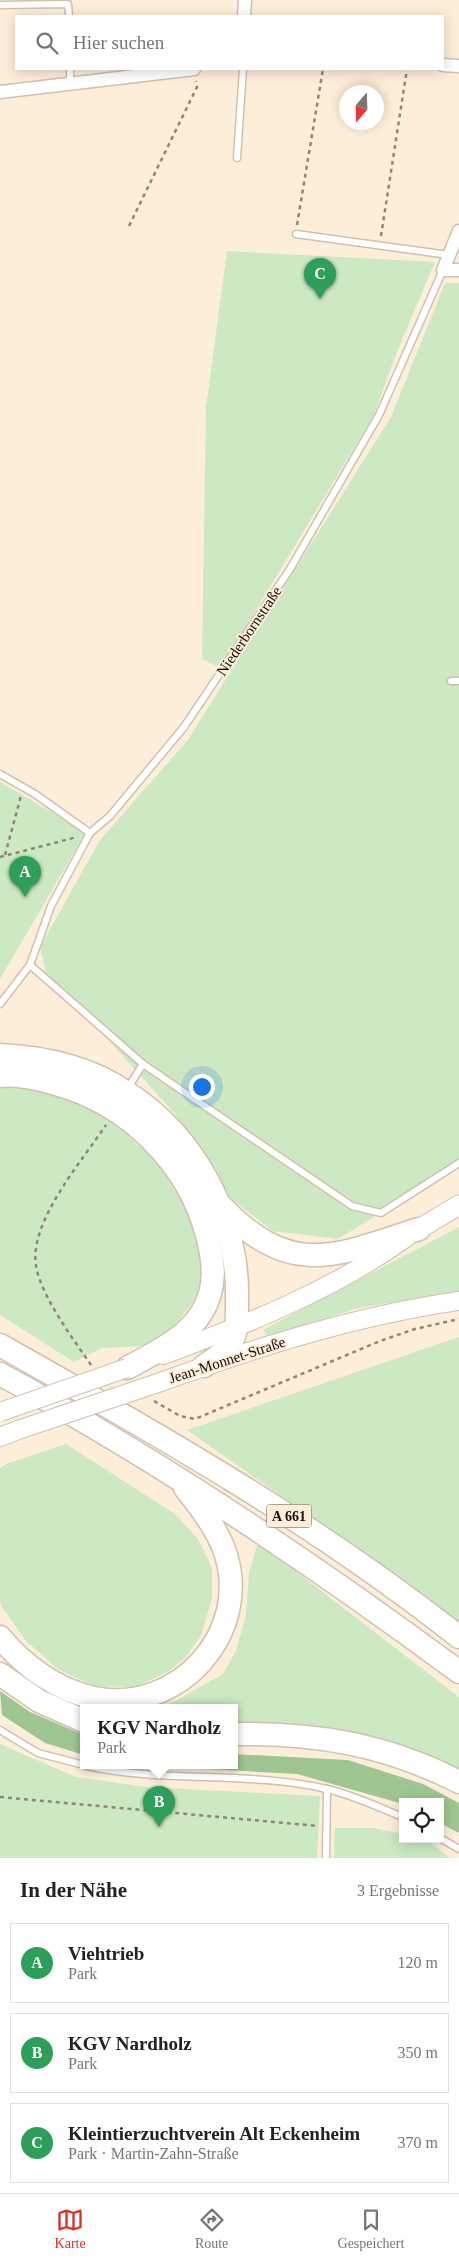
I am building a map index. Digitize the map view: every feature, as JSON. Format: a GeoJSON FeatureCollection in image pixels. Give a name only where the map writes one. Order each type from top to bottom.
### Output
{"type":"FeatureCollection","features":[{"type":"Feature","properties":{"kind":"highway"},"geometry":{"type":"LineString","coordinates":[[0,1055],[33,1058],[74,1067],[127,1092],[175,1134],[196,1161],[219,1204],[230,1237],[237,1292],[235,1329],[230,1345],[204,1366]]}},
{"type":"Feature","properties":{"kind":"highway"},"geometry":{"type":"LineString","coordinates":[[0,1076],[37,1079],[63,1086],[99,1100],[112,1108],[138,1127],[164,1153],[183,1180],[199,1210],[211,1250],[214,1268],[210,1295],[203,1311],[185,1332],[168,1345],[127,1368]]}},
{"type":"Feature","properties":{"kind":"highway"},"geometry":{"type":"LineString","coordinates":[[219,1204],[243,1228],[264,1243],[298,1254],[319,1256],[341,1254],[419,1228]]}},
{"type":"Feature","properties":{"kind":"highway","name":"A 661"},"geometry":{"type":"LineString","coordinates":[[0,1345],[162,1437],[259,1496],[332,1544],[459,1637]]}},
{"type":"Feature","properties":{"kind":"highway","name":"A 661"},"geometry":{"type":"LineString","coordinates":[[0,1374],[176,1475],[306,1560],[459,1672]]}},
{"type":"Feature","properties":{"kind":"highway"},"geometry":{"type":"LineString","coordinates":[[0,1637],[26,1664],[44,1676],[67,1689],[95,1698],[112,1700],[146,1696],[172,1686],[189,1674],[212,1650],[220,1637],[229,1608],[230,1582],[224,1549],[216,1533],[176,1475]]}},
{"type":"Feature","properties":{"kind":"highway"},"geometry":{"type":"LineString","coordinates":[[0,1674],[39,1701],[80,1719]]}},
{"type":"Feature","properties":{"kind":"highway"},"geometry":{"type":"LineString","coordinates":[[238,1734],[297,1735],[356,1744],[403,1757],[459,1782]]}},
{"type":"Feature","properties":{"kind":"main road"},"geometry":{"type":"LineString","coordinates":[[0,1412],[235,1329],[376,1260],[419,1228],[459,1205]]}},
{"type":"Feature","properties":{"kind":"main road","name":"Jean-Monnet-Straße"},"geometry":{"type":"LineString","coordinates":[[0,1437],[204,1366],[369,1317],[459,1301]]}},
{"type":"Feature","properties":{"kind":"street"},"geometry":{"type":"LineString","coordinates":[[244,15],[245,0]]}},
{"type":"Feature","properties":{"kind":"street"},"geometry":{"type":"LineString","coordinates":[[444,65],[459,66]]}},
{"type":"Feature","properties":{"kind":"street"},"geometry":{"type":"LineString","coordinates":[[0,92],[188,70]]}},
{"type":"Feature","properties":{"kind":"street","name":"Niederbornstraße"},"geometry":{"type":"LineString","coordinates":[[444,270],[459,231]]}},
{"type":"Feature","properties":{"kind":"street"},"geometry":{"type":"LineString","coordinates":[[444,270],[459,270]]}},
{"type":"Feature","properties":{"kind":"lane"},"geometry":{"type":"LineString","coordinates":[[0,5],[68,4],[69,15]]}},
{"type":"Feature","properties":{"kind":"lane"},"geometry":{"type":"LineString","coordinates":[[70,70],[70,84]]}},
{"type":"Feature","properties":{"kind":"lane"},"geometry":{"type":"LineString","coordinates":[[237,158],[243,70]]}},
{"type":"Feature","properties":{"kind":"lane"},"geometry":{"type":"LineString","coordinates":[[296,234],[449,256]]}},
{"type":"Feature","properties":{"kind":"lane","name":"Niederbornstraße"},"geometry":{"type":"LineString","coordinates":[[0,1004],[30,965],[51,906],[90,833],[110,816],[184,727],[290,569],[379,415],[444,270]]}},
{"type":"Feature","properties":{"kind":"lane"},"geometry":{"type":"LineString","coordinates":[[450,681],[459,681]]}},
{"type":"Feature","properties":{"kind":"lane"},"geometry":{"type":"LineString","coordinates":[[0,774],[24,787],[90,833]]}},
{"type":"Feature","properties":{"kind":"lane"},"geometry":{"type":"LineString","coordinates":[[30,965],[143,1064],[352,1206],[381,1213],[459,1163]]}},
{"type":"Feature","properties":{"kind":"lane"},"geometry":{"type":"LineString","coordinates":[[131,1083],[143,1064]]}},
{"type":"Feature","properties":{"kind":"lane"},"geometry":{"type":"LineString","coordinates":[[0,1730],[38,1753],[80,1764]]}},
{"type":"Feature","properties":{"kind":"lane"},"geometry":{"type":"LineString","coordinates":[[111,1769],[267,1781],[327,1789],[399,1815]]}},
{"type":"Feature","properties":{"kind":"lane"},"geometry":{"type":"LineString","coordinates":[[326,1858],[327,1789]]}},
{"type":"Feature","properties":{"kind":"lane"},"geometry":{"type":"LineString","coordinates":[[444,1840],[459,1848]]}},
{"type":"Feature","properties":{"kind":"path"},"geometry":{"type":"LineString","coordinates":[[296,234],[323,70]]}},
{"type":"Feature","properties":{"kind":"path"},"geometry":{"type":"LineString","coordinates":[[380,245],[407,70]]}},
{"type":"Feature","properties":{"kind":"path"},"geometry":{"type":"LineString","coordinates":[[129,226],[197,87],[196,81],[182,82],[181,71]]}},
{"type":"Feature","properties":{"kind":"path"},"geometry":{"type":"LineString","coordinates":[[5,855],[24,787]]}},
{"type":"Feature","properties":{"kind":"path"},"geometry":{"type":"LineString","coordinates":[[0,857],[90,833]]}},
{"type":"Feature","properties":{"kind":"path"},"geometry":{"type":"LineString","coordinates":[[0,1797],[327,1827]]}},
{"type":"Feature","properties":{"kind":"green space"},"geometry":{"type":"Polygon","coordinates":[[[227,251],[435,262],[396,354],[374,415],[221,668],[202,659],[206,408],[227,251]]]}},
{"type":"Feature","properties":{"kind":"green space"},"geometry":{"type":"Polygon","coordinates":[[[445,283],[459,283],[459,1165],[338,1239],[273,1231],[230,1198],[175,1114],[82,1011],[47,977],[40,947],[100,840],[187,741],[391,417],[445,283]]]}},
{"type":"Feature","properties":{"kind":"green space"},"geometry":{"type":"Polygon","coordinates":[[[0,782],[86,832],[0,979],[0,782]]]}},
{"type":"Feature","properties":{"kind":"green space"},"geometry":{"type":"Polygon","coordinates":[[[12,1080],[86,1105],[126,1132],[138,1146],[141,1141],[156,1156],[196,1225],[201,1266],[200,1289],[191,1305],[174,1326],[145,1346],[102,1348],[74,1362],[0,1315],[0,1084],[12,1080]]]}},
{"type":"Feature","properties":{"kind":"green space"},"geometry":{"type":"Polygon","coordinates":[[[459,1227],[459,1291],[354,1309],[268,1338],[263,1330],[459,1227]]]}},
{"type":"Feature","properties":{"kind":"green space"},"geometry":{"type":"Polygon","coordinates":[[[459,1337],[459,1625],[408,1585],[187,1430],[459,1337]]]}},
{"type":"Feature","properties":{"kind":"green space"},"geometry":{"type":"Polygon","coordinates":[[[66,1444],[175,1514],[198,1539],[212,1568],[212,1598],[201,1636],[185,1658],[168,1672],[135,1687],[93,1686],[58,1669],[26,1641],[0,1602],[0,1468],[6,1464],[66,1444]]]}},
{"type":"Feature","properties":{"kind":"green space"},"geometry":{"type":"Polygon","coordinates":[[[258,1542],[459,1697],[459,1775],[238,1724],[238,1704],[170,1704],[223,1674],[236,1651],[246,1615],[249,1572],[258,1542]]]}},
{"type":"Feature","properties":{"kind":"green space"},"geometry":{"type":"Polygon","coordinates":[[[0,1691],[30,1712],[80,1733],[80,1754],[45,1743],[2,1715],[0,1691]]]}},
{"type":"Feature","properties":{"kind":"green space"},"geometry":{"type":"Polygon","coordinates":[[[0,1744],[76,1777],[146,1787],[320,1796],[317,1858],[0,1858],[0,1744]]]}},
{"type":"Feature","properties":{"kind":"green space"},"geometry":{"type":"Polygon","coordinates":[[[238,1754],[348,1760],[423,1784],[459,1803],[459,1833],[444,1825],[444,1798],[399,1798],[399,1803],[297,1774],[206,1769],[238,1769],[238,1754]]]}},
{"type":"Feature","properties":{"kind":"green space"},"geometry":{"type":"Polygon","coordinates":[[[335,1828],[373,1828],[399,1833],[399,1843],[431,1843],[450,1858],[334,1858],[335,1828]]]}},
{"type":"Feature","properties":{"kind":"place","name":"Kleintierzuchtverein Alt Eckenheim"},"geometry":{"type":"Point","coordinates":[320,299]}},
{"type":"Feature","properties":{"kind":"place","name":"Viehtrieb"},"geometry":{"type":"Point","coordinates":[25,897]}},
{"type":"Feature","properties":{"kind":"place","name":"KGV Nardholz"},"geometry":{"type":"Point","coordinates":[159,1827]}}]}
